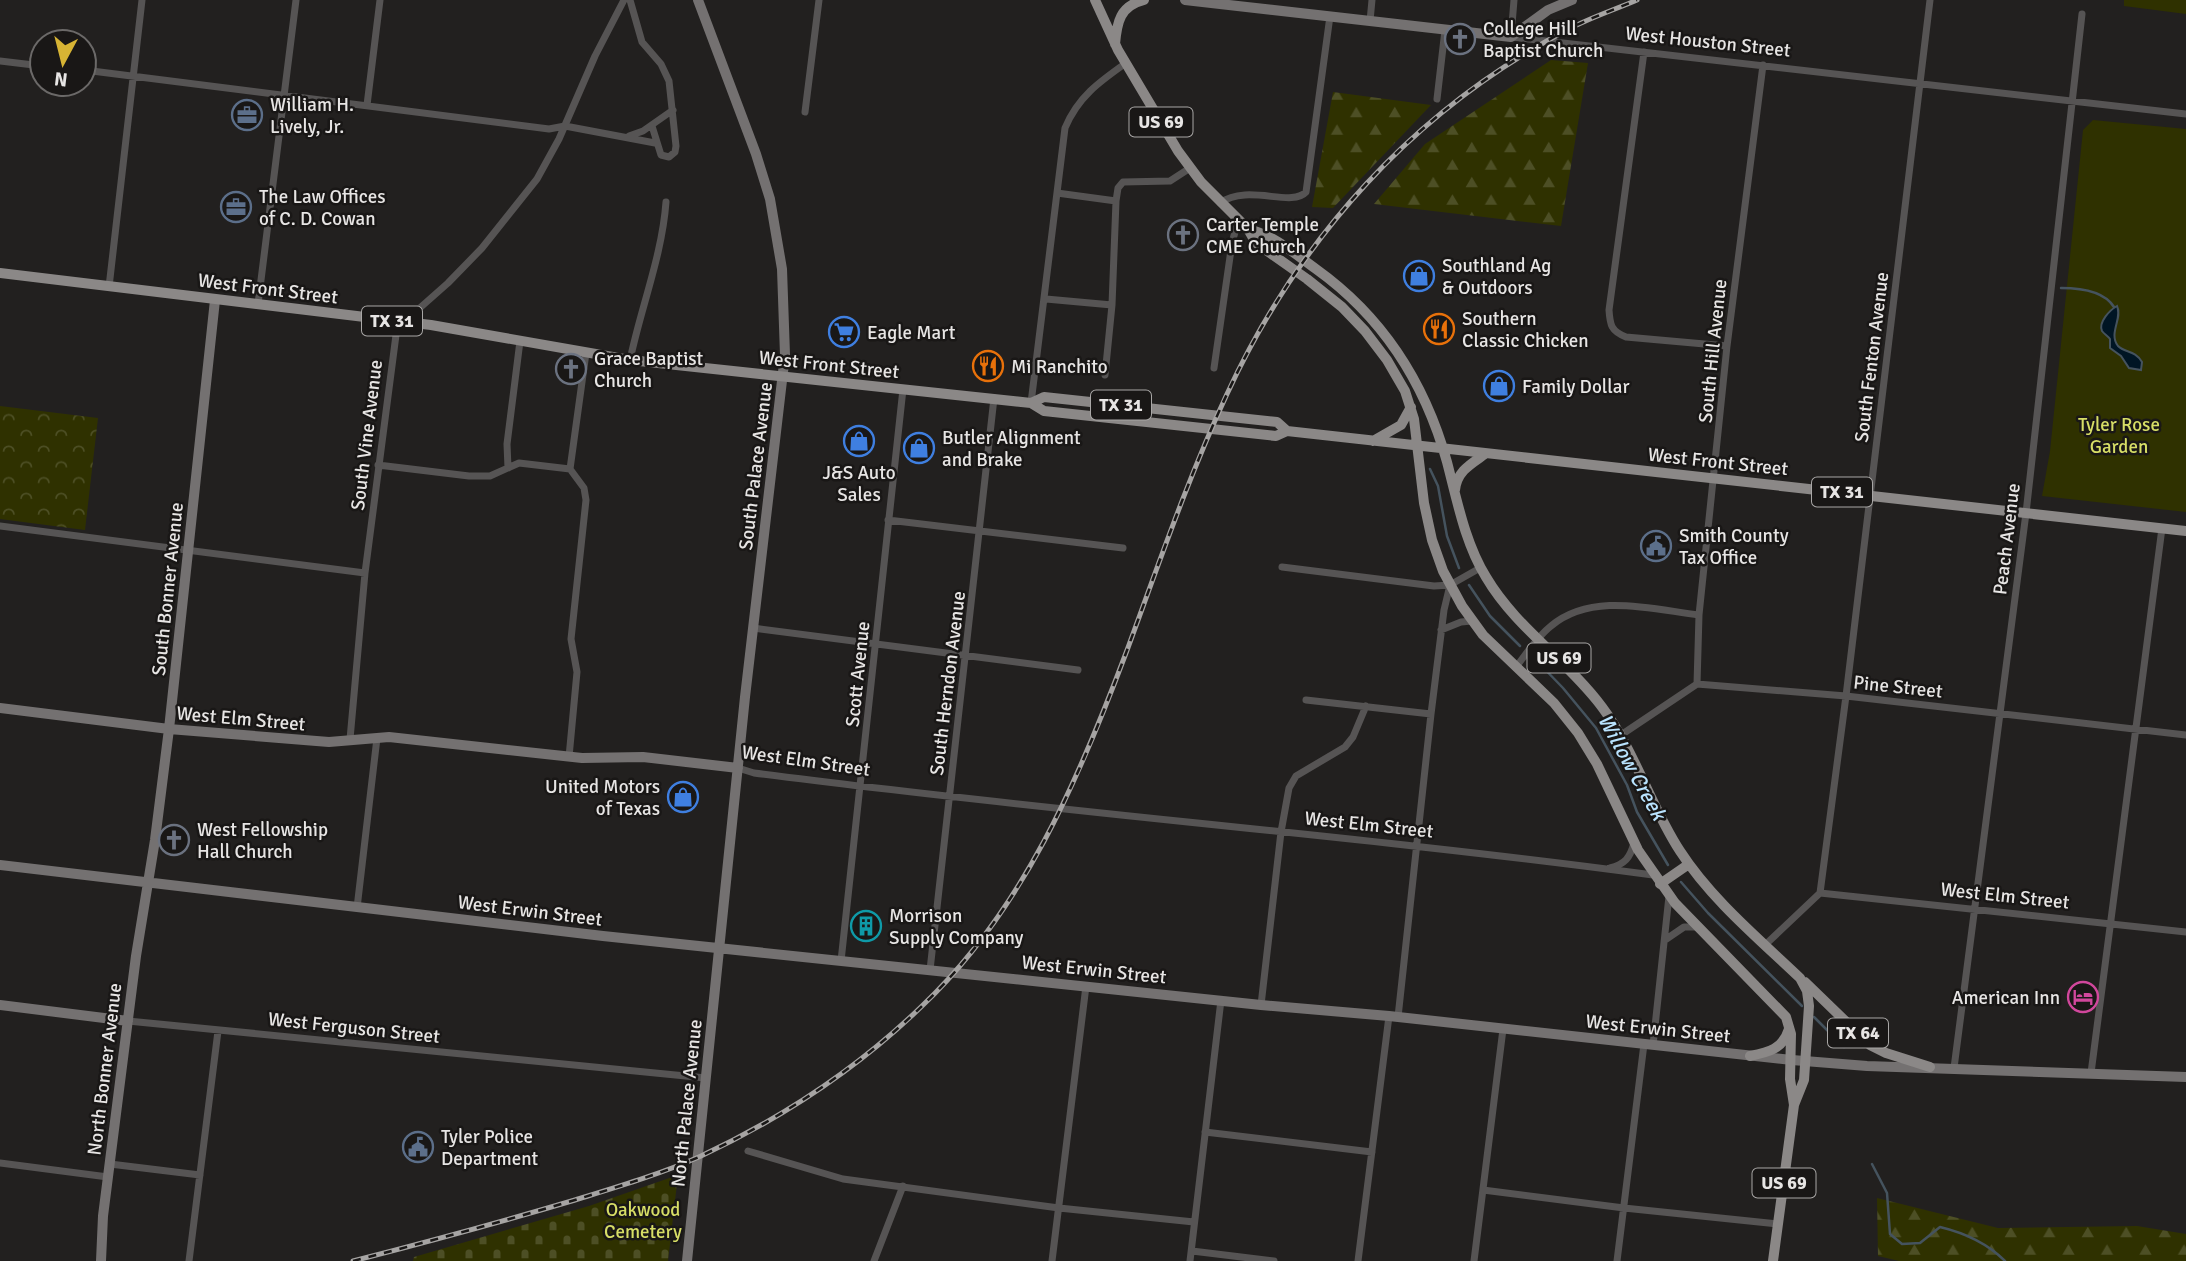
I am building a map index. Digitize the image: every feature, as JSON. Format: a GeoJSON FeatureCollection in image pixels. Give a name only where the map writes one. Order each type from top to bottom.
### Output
{"type":"FeatureCollection","features":[{"type":"Feature","properties":{"kind":"main road","name":"South Palace Avenue"},"geometry":{"type":"LineString","coordinates":[[698,0],[756,154],[772,208],[784,286],[783,376],[719,948]]}},
{"type":"Feature","properties":{"kind":"main road","name":"US 69"},"geometry":{"type":"LineString","coordinates":[[1095,0],[1126,64],[1190,168],[1220,203],[1248,229],[1264,233],[1326,277],[1366,310],[1388,337],[1429,407],[1468,538],[1480,568],[1505,605],[1590,692],[1621,735],[1655,807],[1689,864],[1719,900],[1800,978],[1808,998],[1804,1080],[1794,1105],[1773,1261]]}},
{"type":"Feature","properties":{"kind":"main road"},"geometry":{"type":"LineString","coordinates":[[1115,44],[1117,23],[1121,15],[1131,4],[1144,0]]}},
{"type":"Feature","properties":{"kind":"main road","name":"West Houston Street"},"geometry":{"type":"LineString","coordinates":[[1185,0],[1511,37]]}},
{"type":"Feature","properties":{"kind":"main road"},"geometry":{"type":"LineString","coordinates":[[1511,37],[1548,10],[1572,0]]}},
{"type":"Feature","properties":{"kind":"main road","name":"US 69"},"geometry":{"type":"LineString","coordinates":[[1248,229],[1255,243],[1324,292],[1365,331],[1396,374],[1411,407],[1419,446],[1428,523],[1437,555],[1450,585],[1472,621],[1494,647],[1553,703],[1578,733],[1597,764],[1634,843],[1669,896],[1784,1013],[1790,1027],[1790,1079],[1794,1105]]}},
{"type":"Feature","properties":{"kind":"main road","name":"West Front Street"},"geometry":{"type":"LineString","coordinates":[[0,273],[405,323],[630,360],[1031,403],[1044,397],[1277,422],[1287,431],[2186,531]]}},
{"type":"Feature","properties":{"kind":"main road","name":"South Bonner Avenue"},"geometry":{"type":"LineString","coordinates":[[149,882],[169,729],[215,300]]}},
{"type":"Feature","properties":{"kind":"main road"},"geometry":{"type":"LineString","coordinates":[[1373,441],[1401,425],[1411,407]]}},
{"type":"Feature","properties":{"kind":"main road"},"geometry":{"type":"LineString","coordinates":[[1455,493],[1460,474],[1485,454]]}},
{"type":"Feature","properties":{"kind":"main road","name":"West Elm Street"},"geometry":{"type":"LineString","coordinates":[[0,708],[169,729],[320,741],[405,739],[569,757],[643,757],[738,768]]}},
{"type":"Feature","properties":{"kind":"main road"},"geometry":{"type":"LineString","coordinates":[[1657,880],[1689,864]]}},
{"type":"Feature","properties":{"kind":"main road","name":"West Erwin Street"},"geometry":{"type":"LineString","coordinates":[[0,865],[719,948],[1261,1005],[1394,1016],[1804,1062],[2186,1077]]}},
{"type":"Feature","properties":{"kind":"main road","name":"North Bonner Avenue"},"geometry":{"type":"LineString","coordinates":[[102,1261],[108,1177],[136,956],[149,882]]}},
{"type":"Feature","properties":{"kind":"main road","name":"North Palace Avenue"},"geometry":{"type":"LineString","coordinates":[[687,1261],[719,948]]}},
{"type":"Feature","properties":{"kind":"main road","name":"TX 64"},"geometry":{"type":"LineString","coordinates":[[1800,978],[1870,1045],[1930,1067]]}},
{"type":"Feature","properties":{"kind":"main road","name":"West Ferguson Street"},"geometry":{"type":"LineString","coordinates":[[0,1005],[128,1021]]}},
{"type":"Feature","properties":{"kind":"main road"},"geometry":{"type":"LineString","coordinates":[[1750,1056],[1767,1053],[1779,1047],[1786,1039],[1790,1027]]}},
{"type":"Feature","properties":{"kind":"street"},"geometry":{"type":"LineString","coordinates":[[109,287],[142,0]]}},
{"type":"Feature","properties":{"kind":"street"},"geometry":{"type":"LineString","coordinates":[[258,304],[296,0]]}},
{"type":"Feature","properties":{"kind":"street"},"geometry":{"type":"LineString","coordinates":[[367,104],[380,0]]}},
{"type":"Feature","properties":{"kind":"street","name":"South Vine Avenue"},"geometry":{"type":"LineString","coordinates":[[350,739],[365,573],[394,342],[405,323],[459,272],[510,215],[544,168],[595,56],[624,0]]}},
{"type":"Feature","properties":{"kind":"street"},"geometry":{"type":"LineString","coordinates":[[630,0],[642,42],[667,75],[673,110],[675,152],[669,157],[661,155],[655,143],[652,125]]}},
{"type":"Feature","properties":{"kind":"street"},"geometry":{"type":"LineString","coordinates":[[805,112],[819,0]]}},
{"type":"Feature","properties":{"kind":"street"},"geometry":{"type":"LineString","coordinates":[[1370,21],[1373,0]]}},
{"type":"Feature","properties":{"kind":"street"},"geometry":{"type":"LineString","coordinates":[[1511,37],[1514,0]]}},
{"type":"Feature","properties":{"kind":"street","name":"South Fenton Avenue"},"geometry":{"type":"LineString","coordinates":[[1820,893],[1930,0]]}},
{"type":"Feature","properties":{"kind":"street","name":"Peach Avenue"},"geometry":{"type":"LineString","coordinates":[[1954,1068],[2026,513],[2082,14]]}},
{"type":"Feature","properties":{"kind":"street"},"geometry":{"type":"LineString","coordinates":[[1220,203],[1231,196],[1249,193],[1293,199],[1302,196],[1307,186],[1330,16]]}},
{"type":"Feature","properties":{"kind":"street"},"geometry":{"type":"LineString","coordinates":[[1437,99],[1445,30]]}},
{"type":"Feature","properties":{"kind":"street","name":"West Houston Street"},"geometry":{"type":"LineString","coordinates":[[1511,37],[2186,114]]}},
{"type":"Feature","properties":{"kind":"street"},"geometry":{"type":"LineString","coordinates":[[1644,52],[1609,310],[1610,324],[1615,332],[1626,337],[1727,346]]}},
{"type":"Feature","properties":{"kind":"street"},"geometry":{"type":"LineString","coordinates":[[0,61],[28,64]]}},
{"type":"Feature","properties":{"kind":"street"},"geometry":{"type":"LineString","coordinates":[[1031,403],[1046,299],[1064,133],[1072,113],[1092,87],[1126,64]]}},
{"type":"Feature","properties":{"kind":"street","name":"South Hill Avenue"},"geometry":{"type":"LineString","coordinates":[[1697,684],[1699,615],[1727,346],[1763,65]]}},
{"type":"Feature","properties":{"kind":"street"},"geometry":{"type":"LineString","coordinates":[[98,72],[549,129],[565,126],[655,143]]}},
{"type":"Feature","properties":{"kind":"street"},"geometry":{"type":"LineString","coordinates":[[622,137],[638,134],[673,110]]}},
{"type":"Feature","properties":{"kind":"street"},"geometry":{"type":"LineString","coordinates":[[1105,375],[1112,305],[1118,188],[1123,182],[1170,181],[1190,168]]}},
{"type":"Feature","properties":{"kind":"street"},"geometry":{"type":"LineString","coordinates":[[1057,193],[1116,201]]}},
{"type":"Feature","properties":{"kind":"street"},"geometry":{"type":"LineString","coordinates":[[630,360],[664,231],[666,202]]}},
{"type":"Feature","properties":{"kind":"street"},"geometry":{"type":"LineString","coordinates":[[1214,368],[1232,243],[1238,221]]}},
{"type":"Feature","properties":{"kind":"street"},"geometry":{"type":"LineString","coordinates":[[1046,299],[1112,305]]}},
{"type":"Feature","properties":{"kind":"street"},"geometry":{"type":"LineString","coordinates":[[508,468],[507,444],[520,341]]}},
{"type":"Feature","properties":{"kind":"street"},"geometry":{"type":"LineString","coordinates":[[569,757],[577,672],[571,639],[586,500],[584,488],[570,469],[586,353]]}},
{"type":"Feature","properties":{"kind":"street","name":"Scott Avenue"},"geometry":{"type":"LineString","coordinates":[[841,961],[862,787],[903,389]]}},
{"type":"Feature","properties":{"kind":"street","name":"South Herndon Avenue"},"geometry":{"type":"LineString","coordinates":[[930,970],[994,398]]}},
{"type":"Feature","properties":{"kind":"street"},"geometry":{"type":"LineString","coordinates":[[378,465],[470,476],[490,476],[519,463],[570,469]]}},
{"type":"Feature","properties":{"kind":"street"},"geometry":{"type":"LineString","coordinates":[[888,520],[1123,548]]}},
{"type":"Feature","properties":{"kind":"street"},"geometry":{"type":"LineString","coordinates":[[0,526],[365,573]]}},
{"type":"Feature","properties":{"kind":"street"},"geometry":{"type":"LineString","coordinates":[[2091,1073],[2162,528]]}},
{"type":"Feature","properties":{"kind":"street"},"geometry":{"type":"LineString","coordinates":[[1282,567],[1434,586],[1450,585],[1480,568]]}},
{"type":"Feature","properties":{"kind":"street"},"geometry":{"type":"LineString","coordinates":[[1358,1261],[1371,1152],[1394,1016],[1417,847],[1441,630],[1450,585]]}},
{"type":"Feature","properties":{"kind":"street"},"geometry":{"type":"LineString","coordinates":[[1516,667],[1552,624],[1591,606],[1699,615]]}},
{"type":"Feature","properties":{"kind":"street"},"geometry":{"type":"LineString","coordinates":[[1441,630],[1459,622],[1472,621]]}},
{"type":"Feature","properties":{"kind":"street"},"geometry":{"type":"LineString","coordinates":[[753,628],[1078,670]]}},
{"type":"Feature","properties":{"kind":"street"},"geometry":{"type":"LineString","coordinates":[[1621,735],[1697,684]]}},
{"type":"Feature","properties":{"kind":"street","name":"Pine Street"},"geometry":{"type":"LineString","coordinates":[[1697,684],[1846,696],[2186,735]]}},
{"type":"Feature","properties":{"kind":"street"},"geometry":{"type":"LineString","coordinates":[[1306,700],[1431,714]]}},
{"type":"Feature","properties":{"kind":"street"},"geometry":{"type":"LineString","coordinates":[[1261,1005],[1281,832],[1292,782],[1311,766],[1345,747],[1353,737],[1366,706]]}},
{"type":"Feature","properties":{"kind":"street"},"geometry":{"type":"LineString","coordinates":[[357,908],[377,738]]}},
{"type":"Feature","properties":{"kind":"street","name":"West Elm Street"},"geometry":{"type":"LineString","coordinates":[[738,768],[754,773],[862,787],[1607,869],[1657,880]]}},
{"type":"Feature","properties":{"kind":"street"},"geometry":{"type":"LineString","coordinates":[[1607,869],[1625,862],[1634,843]]}},
{"type":"Feature","properties":{"kind":"street"},"geometry":{"type":"LineString","coordinates":[[1765,945],[1820,893]]}},
{"type":"Feature","properties":{"kind":"street","name":"West Elm Street"},"geometry":{"type":"LineString","coordinates":[[1820,893],[2186,932]]}},
{"type":"Feature","properties":{"kind":"street"},"geometry":{"type":"LineString","coordinates":[[1617,1261],[1669,896]]}},
{"type":"Feature","properties":{"kind":"street"},"geometry":{"type":"LineString","coordinates":[[1664,940],[1684,927],[1697,927]]}},
{"type":"Feature","properties":{"kind":"street"},"geometry":{"type":"LineString","coordinates":[[1052,1261],[1086,986]]}},
{"type":"Feature","properties":{"kind":"street"},"geometry":{"type":"LineString","coordinates":[[1190,1261],[1221,1000]]}},
{"type":"Feature","properties":{"kind":"street","name":"West Ferguson Street"},"geometry":{"type":"LineString","coordinates":[[128,1021],[706,1079]]}},
{"type":"Feature","properties":{"kind":"street"},"geometry":{"type":"LineString","coordinates":[[1474,1261],[1503,1029]]}},
{"type":"Feature","properties":{"kind":"street"},"geometry":{"type":"LineString","coordinates":[[189,1261],[218,1031]]}},
{"type":"Feature","properties":{"kind":"street"},"geometry":{"type":"LineString","coordinates":[[1205,1132],[1371,1152]]}},
{"type":"Feature","properties":{"kind":"street"},"geometry":{"type":"LineString","coordinates":[[748,1151],[844,1179],[1059,1208],[1194,1222]]}},
{"type":"Feature","properties":{"kind":"street"},"geometry":{"type":"LineString","coordinates":[[0,1163],[108,1177]]}},
{"type":"Feature","properties":{"kind":"street"},"geometry":{"type":"LineString","coordinates":[[110,1164],[200,1175]]}},
{"type":"Feature","properties":{"kind":"street"},"geometry":{"type":"LineString","coordinates":[[874,1261],[903,1186]]}},
{"type":"Feature","properties":{"kind":"street"},"geometry":{"type":"LineString","coordinates":[[1483,1189],[1623,1208],[1778,1224]]}},
{"type":"Feature","properties":{"kind":"street"},"geometry":{"type":"LineString","coordinates":[[1192,1251],[1273,1261]]}},
{"type":"Feature","properties":{"kind":"green space"},"geometry":{"type":"Polygon","coordinates":[[[2124,0],[2186,0],[2186,14],[2124,6],[2124,0]]]}},
{"type":"Feature","properties":{"kind":"green space"},"geometry":{"type":"Polygon","coordinates":[[[1551,60],[1588,63],[1561,226],[1374,204],[1425,144],[1551,60]]]}},
{"type":"Feature","properties":{"kind":"green space"},"geometry":{"type":"Polygon","coordinates":[[[1333,92],[1431,105],[1333,208],[1312,207],[1333,92]]]}},
{"type":"Feature","properties":{"kind":"green space","name":"Tyler Rose Garden"},"geometry":{"type":"Polygon","coordinates":[[[2093,120],[2186,129],[2186,512],[2042,496],[2050,451],[2083,130],[2093,120]]]}},
{"type":"Feature","properties":{"kind":"green space"},"geometry":{"type":"Polygon","coordinates":[[[0,406],[98,418],[85,530],[0,519],[0,406]]]}},
{"type":"Feature","properties":{"kind":"green space","name":"Oakwood Cemetery"},"geometry":{"type":"Polygon","coordinates":[[[678,1175],[668,1261],[413,1261],[414,1257],[589,1206],[678,1175]]]}},
{"type":"Feature","properties":{"kind":"green space"},"geometry":{"type":"Polygon","coordinates":[[[1877,1198],[1998,1228],[2137,1226],[2186,1234],[2186,1261],[1899,1261],[1878,1256],[1877,1198]]]}},
{"type":"Feature","properties":{"kind":"water"},"geometry":{"type":"Polygon","coordinates":[[[2117,306],[2115,341],[2118,346],[2139,358],[2142,362],[2141,370],[2129,368],[2121,356],[2110,348],[2110,339],[2102,331],[2103,320],[2117,306]]]}},
{"type":"Feature","properties":{"kind":"waterway"},"geometry":{"type":"LineString","coordinates":[[2061,288],[2098,294],[2114,307]]}},
{"type":"Feature","properties":{"kind":"waterway","name":"Willow Creek"},"geometry":{"type":"LineString","coordinates":[[1430,469],[1438,486],[1447,536],[1459,568]]}},
{"type":"Feature","properties":{"kind":"waterway","name":"Willow Creek"},"geometry":{"type":"LineString","coordinates":[[1469,585],[1490,616],[1520,646]]}},
{"type":"Feature","properties":{"kind":"waterway","name":"Willow Creek"},"geometry":{"type":"LineString","coordinates":[[1534,658],[1596,728],[1627,785],[1637,812],[1668,865]]}},
{"type":"Feature","properties":{"kind":"waterway","name":"Willow Creek"},"geometry":{"type":"LineString","coordinates":[[1681,882],[1708,913],[1802,1006]]}},
{"type":"Feature","properties":{"kind":"waterway","name":"Willow Creek"},"geometry":{"type":"LineString","coordinates":[[1814,1017],[1844,1047]]}},
{"type":"Feature","properties":{"kind":"waterway","name":"Willow Creek"},"geometry":{"type":"LineString","coordinates":[[1872,1164],[1887,1193],[1890,1234],[1902,1244],[1920,1243],[1940,1227],[1975,1240],[2005,1261]]}},
{"type":"Feature","properties":{"kind":"railway"},"geometry":{"type":"LineString","coordinates":[[353,1261],[575,1200],[701,1156],[761,1125],[818,1090],[872,1050],[922,1006],[958,969],[990,928],[1044,842],[1108,701],[1174,522],[1227,394],[1256,337],[1289,283],[1326,231],[1367,183],[1411,139],[1459,99],[1511,62],[1567,30],[1637,0]]}},
{"type":"Feature","properties":{"kind":"place","name":"College Hill Baptist Church"},"geometry":{"type":"Point","coordinates":[1460,39]}},
{"type":"Feature","properties":{"kind":"place","name":"William H. Lively, Jr."},"geometry":{"type":"Point","coordinates":[247,115]}},
{"type":"Feature","properties":{"kind":"place","name":"The Law Offices of C. D. Cowan"},"geometry":{"type":"Point","coordinates":[236,207]}},
{"type":"Feature","properties":{"kind":"place","name":"Carter Temple CME Church"},"geometry":{"type":"Point","coordinates":[1183,235]}},
{"type":"Feature","properties":{"kind":"place","name":"Southland Ag & Outdoors"},"geometry":{"type":"Point","coordinates":[1419,276]}},
{"type":"Feature","properties":{"kind":"place","name":"Southern Classic Chicken"},"geometry":{"type":"Point","coordinates":[1439,329]}},
{"type":"Feature","properties":{"kind":"place","name":"Eagle Mart"},"geometry":{"type":"Point","coordinates":[844,332]}},
{"type":"Feature","properties":{"kind":"place","name":"Mi Ranchito"},"geometry":{"type":"Point","coordinates":[988,366]}},
{"type":"Feature","properties":{"kind":"place","name":"Grace Baptist Church"},"geometry":{"type":"Point","coordinates":[571,369]}},
{"type":"Feature","properties":{"kind":"place","name":"Family Dollar"},"geometry":{"type":"Point","coordinates":[1499,386]}},
{"type":"Feature","properties":{"kind":"place","name":"J&S Auto Sales"},"geometry":{"type":"Point","coordinates":[859,441]}},
{"type":"Feature","properties":{"kind":"place","name":"Butler Alignment and Brake"},"geometry":{"type":"Point","coordinates":[919,448]}},
{"type":"Feature","properties":{"kind":"place","name":"Smith County Tax Office"},"geometry":{"type":"Point","coordinates":[1656,546]}},
{"type":"Feature","properties":{"kind":"place","name":"United Motors of Texas"},"geometry":{"type":"Point","coordinates":[683,797]}},
{"type":"Feature","properties":{"kind":"place","name":"West Fellowship Hall Church"},"geometry":{"type":"Point","coordinates":[174,840]}},
{"type":"Feature","properties":{"kind":"place","name":"Morrison Supply Company"},"geometry":{"type":"Point","coordinates":[866,926]}},
{"type":"Feature","properties":{"kind":"place","name":"American Inn"},"geometry":{"type":"Point","coordinates":[2083,997]}},
{"type":"Feature","properties":{"kind":"place","name":"Tyler Police Department"},"geometry":{"type":"Point","coordinates":[418,1147]}}]}
